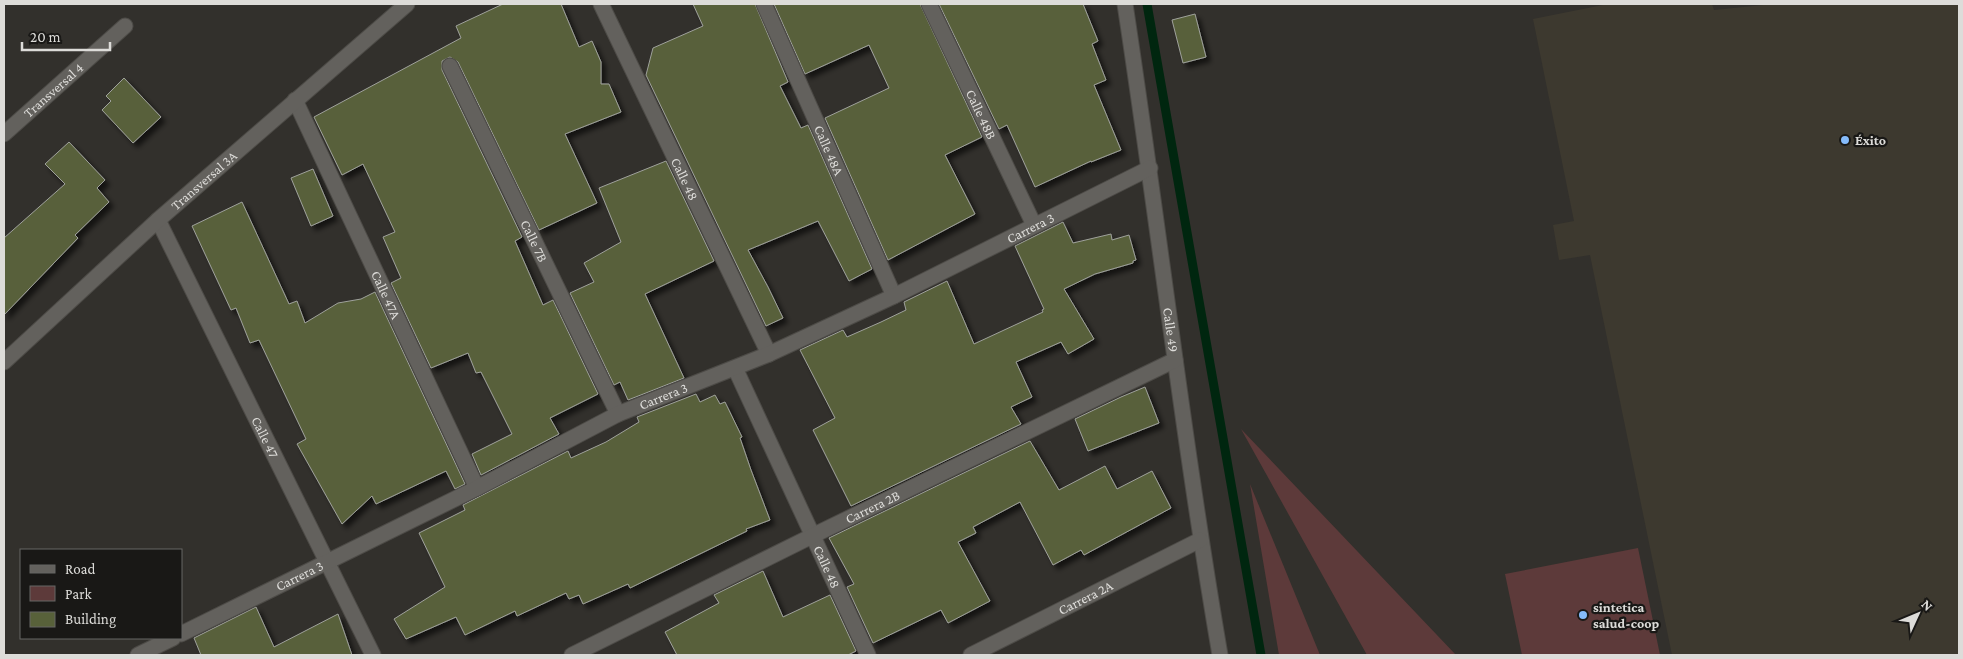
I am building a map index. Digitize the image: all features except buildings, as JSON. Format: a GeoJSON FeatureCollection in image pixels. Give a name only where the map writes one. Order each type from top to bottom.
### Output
{"type":"FeatureCollection","features":[{"type":"Feature","properties":{"kind":"street","name":"Transversal 3A"},"geometry":{"type":"LineString","coordinates":[[4,362],[158,220],[407,4]]}},
{"type":"Feature","properties":{"kind":"street","name":"Calle 48"},"geometry":{"type":"LineString","coordinates":[[601,4],[769,354]]}},
{"type":"Feature","properties":{"kind":"street","name":"Calle 48A"},"geometry":{"type":"LineString","coordinates":[[764,4],[894,296]]}},
{"type":"Feature","properties":{"kind":"street","name":"Calle 48B"},"geometry":{"type":"LineString","coordinates":[[929,4],[1034,226]]}},
{"type":"Feature","properties":{"kind":"street","name":"Calle 49"},"geometry":{"type":"LineString","coordinates":[[1125,4],[1150,168],[1200,540],[1220,655]]}},
{"type":"Feature","properties":{"kind":"street","name":"Transversal 4"},"geometry":{"type":"LineString","coordinates":[[4,134],[125,26]]}},
{"type":"Feature","properties":{"kind":"street","name":"Calle 7B"},"geometry":{"type":"LineString","coordinates":[[450,66],[618,414]]}},
{"type":"Feature","properties":{"kind":"street","name":"Calle 47A"},"geometry":{"type":"LineString","coordinates":[[295,100],[477,488]]}},
{"type":"Feature","properties":{"kind":"street","name":"Carrera 3"},"geometry":{"type":"LineString","coordinates":[[182,634],[477,488],[618,414],[769,354],[894,296],[1150,168]]}},
{"type":"Feature","properties":{"kind":"street","name":"Calle 47"},"geometry":{"type":"LineString","coordinates":[[158,220],[373,655]]}},
{"type":"Feature","properties":{"kind":"street","name":"Carrera 2B"},"geometry":{"type":"LineString","coordinates":[[572,655],[1175,360]]}},
{"type":"Feature","properties":{"kind":"street","name":"Calle 48"},"geometry":{"type":"LineString","coordinates":[[735,368],[868,655]]}},
{"type":"Feature","properties":{"kind":"street","name":"Carrera 2A"},"geometry":{"type":"LineString","coordinates":[[970,655],[1200,540]]}},
{"type":"Feature","properties":{"kind":"street"},"geometry":{"type":"LineString","coordinates":[[138,655],[171,639]]}},
{"type":"Feature","properties":{"kind":"shaded area"},"geometry":{"type":"Polygon","coordinates":[[[1608,4],[1712,4],[1714,10],[1773,4],[1959,4],[1959,655],[1672,655],[1590,255],[1559,260],[1553,225],[1574,221],[1533,19],[1608,4]]]}},
{"type":"Feature","properties":{"kind":"green space"},"geometry":{"type":"Polygon","coordinates":[[[1241,429],[1456,655],[1367,655],[1241,429]]]}},
{"type":"Feature","properties":{"kind":"green space"},"geometry":{"type":"Polygon","coordinates":[[[1250,484],[1320,655],[1279,655],[1250,484]]]}},
{"type":"Feature","properties":{"kind":"green space","name":"sintetica salud-coop"},"geometry":{"type":"Polygon","coordinates":[[[1638,548],[1660,655],[1522,655],[1505,574],[1638,548]]]}},
{"type":"Feature","properties":{"kind":"waterway"},"geometry":{"type":"LineString","coordinates":[[1147,4],[1261,655]]}},
{"type":"Feature","properties":{"kind":"place","name":"Éxito"},"geometry":{"type":"Point","coordinates":[1845,140]}},
{"type":"Feature","properties":{"kind":"place","name":"sintetica salud-coop"},"geometry":{"type":"Point","coordinates":[1583,615]}}]}
